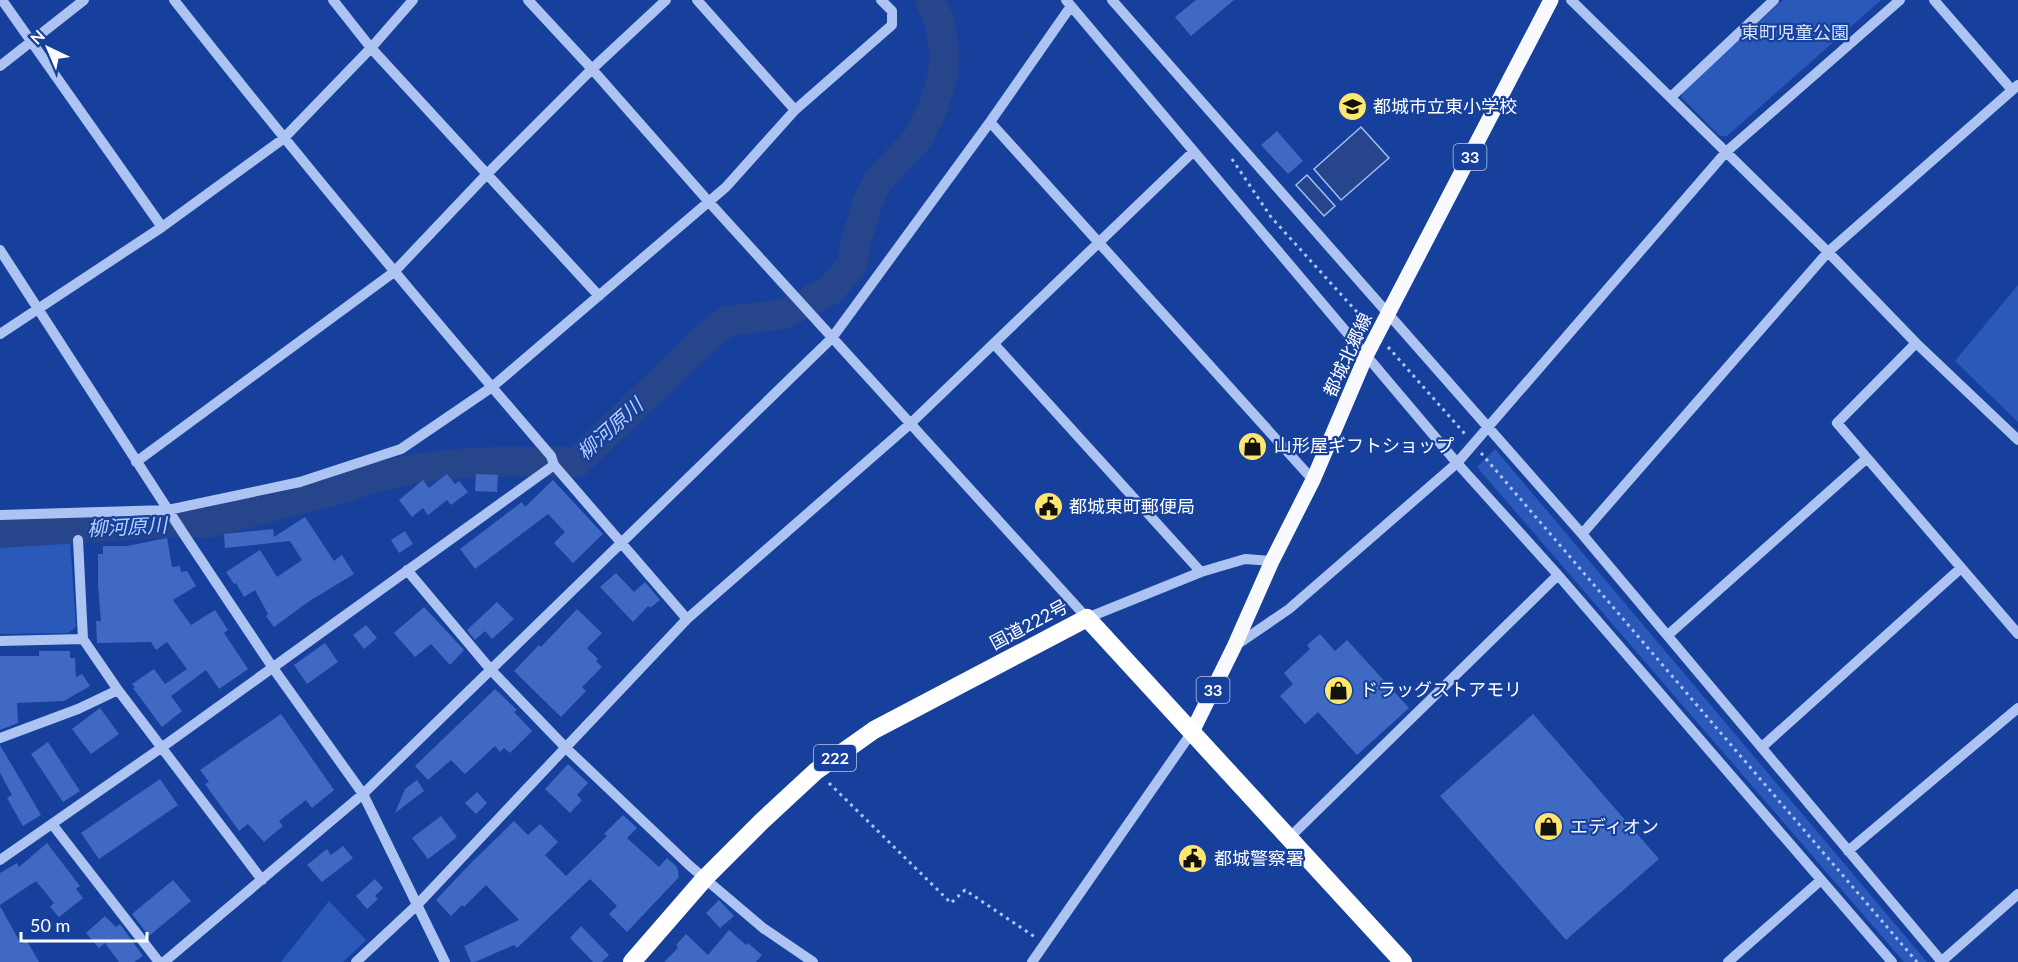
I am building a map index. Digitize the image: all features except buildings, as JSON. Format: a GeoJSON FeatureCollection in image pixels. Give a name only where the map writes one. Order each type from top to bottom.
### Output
{"type":"FeatureCollection","features":[{"type":"Feature","properties":{"kind":"highway","name":"国道222号"},"geometry":{"type":"LineString","coordinates":[[632,962],[705,878],[816,771],[874,730],[1087,618],[1403,962]]}},
{"type":"Feature","properties":{"kind":"main road","name":"都城北郷線"},"geometry":{"type":"LineString","coordinates":[[1192,732],[1234,647],[1272,561],[1313,480],[1366,356],[1551,0]]}},
{"type":"Feature","properties":{"kind":"street"},"geometry":{"type":"LineString","coordinates":[[2,0],[162,227]]}},
{"type":"Feature","properties":{"kind":"street"},"geometry":{"type":"LineString","coordinates":[[0,66],[84,0]]}},
{"type":"Feature","properties":{"kind":"street"},"geometry":{"type":"LineString","coordinates":[[174,0],[283,139],[687,619]]}},
{"type":"Feature","properties":{"kind":"street"},"geometry":{"type":"LineString","coordinates":[[333,0],[371,48],[599,296]]}},
{"type":"Feature","properties":{"kind":"street"},"geometry":{"type":"LineString","coordinates":[[0,334],[162,227],[283,139],[371,48],[413,0]]}},
{"type":"Feature","properties":{"kind":"street"},"geometry":{"type":"LineString","coordinates":[[528,0],[1087,618],[1202,572],[1245,559],[1272,561]]}},
{"type":"Feature","properties":{"kind":"street"},"geometry":{"type":"LineString","coordinates":[[136,462],[394,272],[486,175],[592,69],[666,0]]}},
{"type":"Feature","properties":{"kind":"street"},"geometry":{"type":"LineString","coordinates":[[697,0],[795,110]]}},
{"type":"Feature","properties":{"kind":"street"},"geometry":{"type":"LineString","coordinates":[[0,515],[168,510],[300,482],[401,449],[492,387],[726,187],[795,110],[892,25],[892,11],[881,0]]}},
{"type":"Feature","properties":{"kind":"street"},"geometry":{"type":"LineString","coordinates":[[1112,0],[1489,427],[1668,635],[1942,962],[2018,894]]}},
{"type":"Feature","properties":{"kind":"street"},"geometry":{"type":"LineString","coordinates":[[1572,0],[1828,252],[1916,343],[2018,441]]}},
{"type":"Feature","properties":{"kind":"street"},"geometry":{"type":"LineString","coordinates":[[1671,97],[1774,0]]}},
{"type":"Feature","properties":{"kind":"street"},"geometry":{"type":"LineString","coordinates":[[1234,647],[1289,609],[1457,463],[1726,152],[1900,0]]}},
{"type":"Feature","properties":{"kind":"street"},"geometry":{"type":"LineString","coordinates":[[1581,534],[1828,252],[2015,87],[1934,0]]}},
{"type":"Feature","properties":{"kind":"street"},"geometry":{"type":"LineString","coordinates":[[164,962],[363,794],[832,338],[990,122],[1068,3],[1457,463],[1558,575],[1892,962]]}},
{"type":"Feature","properties":{"kind":"street"},"geometry":{"type":"LineString","coordinates":[[990,122],[1313,480]]}},
{"type":"Feature","properties":{"kind":"street"},"geometry":{"type":"LineString","coordinates":[[356,962],[417,905],[687,619],[910,424],[1193,153]]}},
{"type":"Feature","properties":{"kind":"street"},"geometry":{"type":"LineString","coordinates":[[0,250],[136,462],[273,668],[363,794],[445,962]]}},
{"type":"Feature","properties":{"kind":"street"},"geometry":{"type":"LineString","coordinates":[[1916,343],[1837,423],[2018,634]]}},
{"type":"Feature","properties":{"kind":"street"},"geometry":{"type":"LineString","coordinates":[[994,345],[1202,572]]}},
{"type":"Feature","properties":{"kind":"street"},"geometry":{"type":"LineString","coordinates":[[1668,635],[1867,458]]}},
{"type":"Feature","properties":{"kind":"street"},"geometry":{"type":"LineString","coordinates":[[0,860],[273,668],[553,460]]}},
{"type":"Feature","properties":{"kind":"street"},"geometry":{"type":"LineString","coordinates":[[78,540],[82,639],[161,748],[262,880]]}},
{"type":"Feature","properties":{"kind":"street"},"geometry":{"type":"LineString","coordinates":[[1762,747],[1961,568]]}},
{"type":"Feature","properties":{"kind":"street"},"geometry":{"type":"LineString","coordinates":[[407,570],[491,670],[566,748],[705,878],[763,928],[813,962]]}},
{"type":"Feature","properties":{"kind":"street"},"geometry":{"type":"LineString","coordinates":[[1290,837],[1558,575]]}},
{"type":"Feature","properties":{"kind":"street"},"geometry":{"type":"LineString","coordinates":[[0,640],[82,639]]}},
{"type":"Feature","properties":{"kind":"street"},"geometry":{"type":"LineString","coordinates":[[0,738],[78,709],[118,690]]}},
{"type":"Feature","properties":{"kind":"street"},"geometry":{"type":"LineString","coordinates":[[1848,851],[2018,708]]}},
{"type":"Feature","properties":{"kind":"street"},"geometry":{"type":"LineString","coordinates":[[1035,961],[1192,732]]}},
{"type":"Feature","properties":{"kind":"street"},"geometry":{"type":"LineString","coordinates":[[52,824],[159,962]]}},
{"type":"Feature","properties":{"kind":"street"},"geometry":{"type":"LineString","coordinates":[[1728,962],[1821,880]]}},
{"type":"Feature","properties":{"kind":"path"},"geometry":{"type":"LineString","coordinates":[[1226,150],[1271,217],[1365,322]]}},
{"type":"Feature","properties":{"kind":"path"},"geometry":{"type":"LineString","coordinates":[[1388,347],[1466,435]]}},
{"type":"Feature","properties":{"kind":"path"},"geometry":{"type":"LineString","coordinates":[[1479,451],[1917,962]]}},
{"type":"Feature","properties":{"kind":"path"},"geometry":{"type":"LineString","coordinates":[[816,771],[951,903],[965,890],[1046,944]]}},
{"type":"Feature","properties":{"kind":"green space","name":"東町児童公園"},"geometry":{"type":"Polygon","coordinates":[[[1783,0],[1881,0],[1727,136],[1720,136],[1682,98],[1682,91],[1783,0]]]}},
{"type":"Feature","properties":{"kind":"green space"},"geometry":{"type":"Polygon","coordinates":[[[2018,285],[2018,422],[1955,361],[2018,285]]]}},
{"type":"Feature","properties":{"kind":"green space"},"geometry":{"type":"Polygon","coordinates":[[[1495,449],[1927,962],[1904,962],[1477,467],[1495,449]]]}},
{"type":"Feature","properties":{"kind":"green space"},"geometry":{"type":"Polygon","coordinates":[[[70,540],[76,627],[68,633],[0,634],[0,543],[70,540]]]}},
{"type":"Feature","properties":{"kind":"green space"},"geometry":{"type":"Polygon","coordinates":[[[329,901],[366,940],[343,962],[281,962],[329,901]]]}},
{"type":"Feature","properties":{"kind":"shaded area"},"geometry":{"type":"Polygon","coordinates":[[[1361,127],[1389,158],[1341,200],[1314,169],[1361,127]]]}},
{"type":"Feature","properties":{"kind":"shaded area"},"geometry":{"type":"Polygon","coordinates":[[[1307,175],[1335,206],[1324,216],[1296,185],[1307,175]]]}},
{"type":"Feature","properties":{"kind":"waterway","name":"柳河原川"},"geometry":{"type":"LineString","coordinates":[[0,533],[176,522],[209,523],[403,471],[490,462],[577,462],[707,337],[727,321],[784,314],[831,290],[852,264],[868,201],[878,181],[918,138],[933,108],[943,76],[944,50],[939,20],[930,0]]}},
{"type":"Feature","properties":{"kind":"place","name":"都城市立東小学校"},"geometry":{"type":"Point","coordinates":[1352,107]}},
{"type":"Feature","properties":{"kind":"place","name":"山形屋ギフトショップ"},"geometry":{"type":"Point","coordinates":[1253,446]}},
{"type":"Feature","properties":{"kind":"place","name":"都城東町郵便局"},"geometry":{"type":"Point","coordinates":[1048,507]}},
{"type":"Feature","properties":{"kind":"place","name":"ドラッグストアモリ"},"geometry":{"type":"Point","coordinates":[1339,690]}},
{"type":"Feature","properties":{"kind":"place","name":"エディオン"},"geometry":{"type":"Point","coordinates":[1549,827]}},
{"type":"Feature","properties":{"kind":"place","name":"都城警察署"},"geometry":{"type":"Point","coordinates":[1193,859]}}]}
